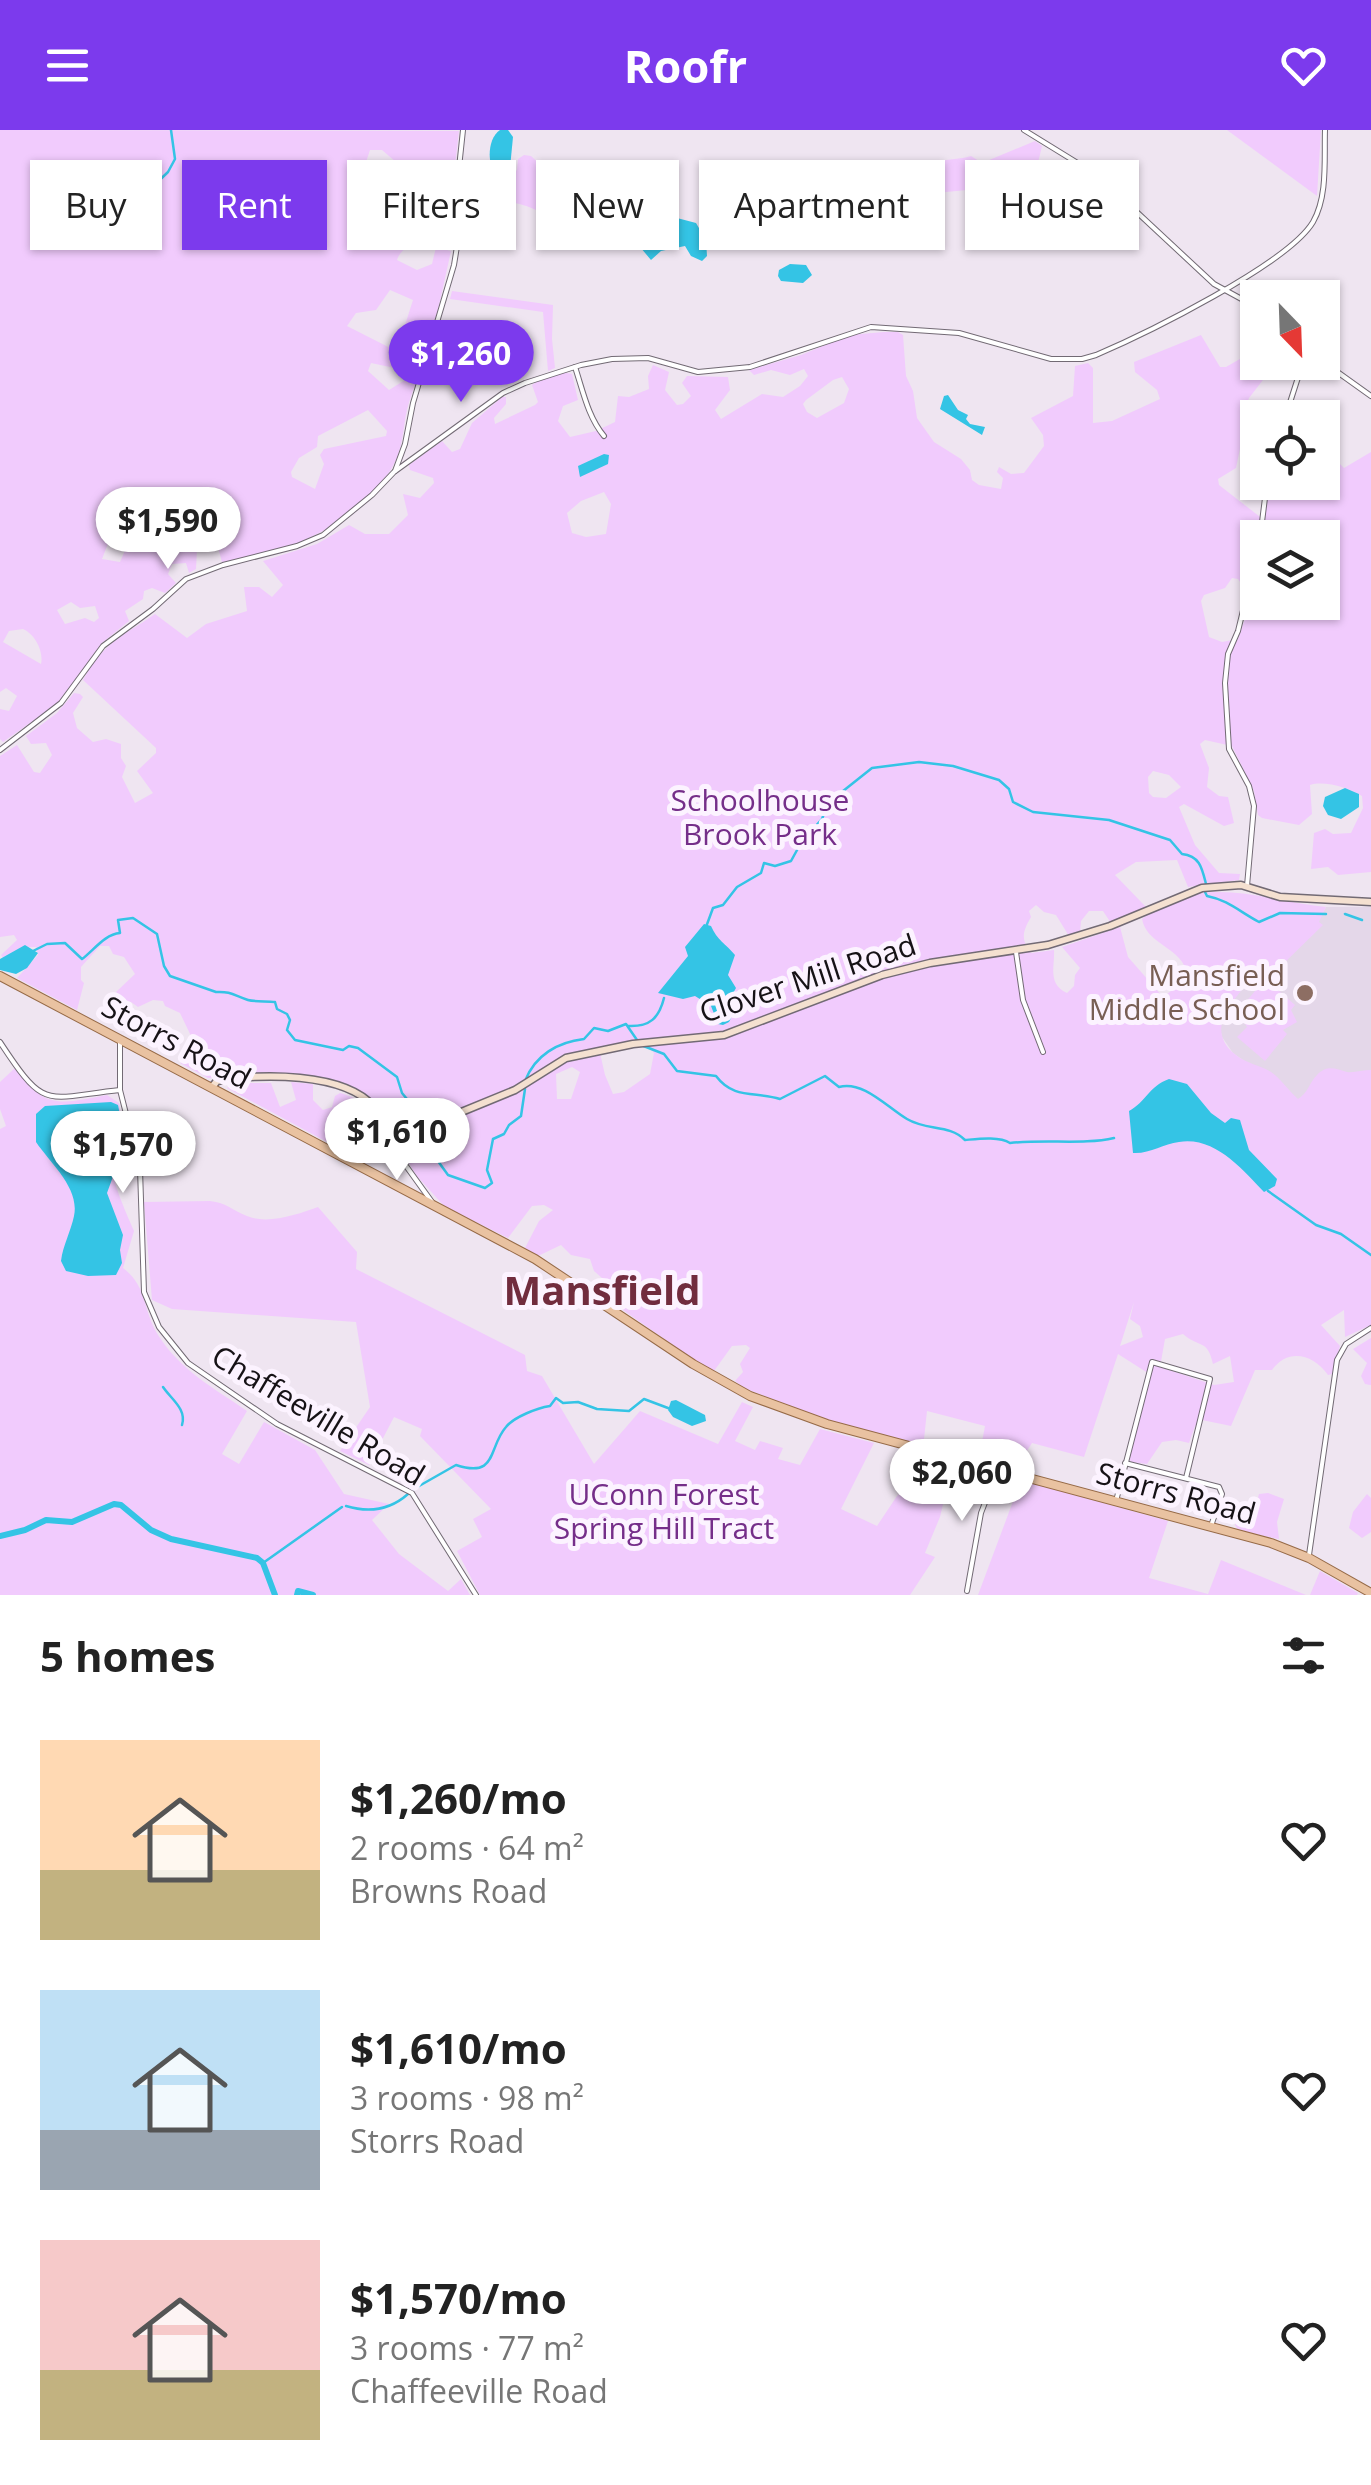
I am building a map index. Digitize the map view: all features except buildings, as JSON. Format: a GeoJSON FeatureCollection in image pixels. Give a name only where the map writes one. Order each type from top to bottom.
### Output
{"type":"FeatureCollection","features":[{"type":"Feature","properties":{"kind":"main road","name":"Storrs Road"},"geometry":{"type":"LineString","coordinates":[[0,976],[535,1259],[693,1364],[750,1396],[815,1420],[1271,1543],[1309,1558],[1371,1594]]}},
{"type":"Feature","properties":{"kind":"street"},"geometry":{"type":"LineString","coordinates":[[394,472],[454,265],[463,130]]}},
{"type":"Feature","properties":{"kind":"street"},"geometry":{"type":"LineString","coordinates":[[1024,130],[1113,187],[1223,290],[1240,299]]}},
{"type":"Feature","properties":{"kind":"street"},"geometry":{"type":"LineString","coordinates":[[0,750],[61,703],[103,646],[186,579],[297,546],[323,534],[394,472],[510,389],[602,360],[642,358],[692,371],[719,371],[767,362],[871,327],[958,333],[1034,356],[1082,358],[1133,338],[1223,290],[1292,245],[1312,222],[1322,195],[1325,130]]}},
{"type":"Feature","properties":{"kind":"street"},"geometry":{"type":"LineString","coordinates":[[575,366],[590,420],[604,436]]}},
{"type":"Feature","properties":{"kind":"street"},"geometry":{"type":"LineString","coordinates":[[1340,374],[1371,396]]}},
{"type":"Feature","properties":{"kind":"street"},"geometry":{"type":"LineString","coordinates":[[1241,620],[1228,654],[1224,683],[1229,749],[1249,786],[1254,806],[1246,886]]}},
{"type":"Feature","properties":{"kind":"street","name":"Clover Mill Road"},"geometry":{"type":"LineString","coordinates":[[396,1145],[409,1146],[460,1113],[524,1085],[566,1058],[633,1044],[724,1035],[882,975],[930,963],[1016,952],[1110,926],[1202,888],[1224,884],[1303,900],[1371,902]]}},
{"type":"Feature","properties":{"kind":"street"},"geometry":{"type":"LineString","coordinates":[[1016,952],[1023,1000],[1043,1052]]}},
{"type":"Feature","properties":{"kind":"street","name":"Chaffeeville Road"},"geometry":{"type":"LineString","coordinates":[[120,1038],[120,1090],[140,1169],[144,1292],[167,1339],[188,1364],[282,1427],[412,1493],[476,1595]]}},
{"type":"Feature","properties":{"kind":"street"},"geometry":{"type":"LineString","coordinates":[[0,1042],[26,1078],[46,1097],[120,1090]]}},
{"type":"Feature","properties":{"kind":"street"},"geometry":{"type":"LineString","coordinates":[[212,1087],[216,1080],[231,1078],[293,1078],[335,1084],[359,1094],[373,1106],[401,1160],[432,1202]]}},
{"type":"Feature","properties":{"kind":"street"},"geometry":{"type":"LineString","coordinates":[[1309,1558],[1337,1360],[1346,1344],[1371,1328]]}},
{"type":"Feature","properties":{"kind":"street"},"geometry":{"type":"LineString","coordinates":[[1116,1501],[1152,1362],[1210,1379],[1186,1478]]}},
{"type":"Feature","properties":{"kind":"street"},"geometry":{"type":"LineString","coordinates":[[1125,1463],[1221,1490],[1211,1526]]}},
{"type":"Feature","properties":{"kind":"street"},"geometry":{"type":"LineString","coordinates":[[967,1591],[981,1513],[998,1469]]}},
{"type":"Feature","properties":{"kind":"shaded area","name":"Mansfield Middle School"},"geometry":{"type":"Polygon","coordinates":[[[1326,907],[1371,907],[1371,1085],[1299,1100],[1233,1053],[1219,1024],[1223,1012],[1256,972],[1277,966],[1314,930],[1326,907]]]}},
{"type":"Feature","properties":{"kind":"green space"},"geometry":{"type":"Polygon","coordinates":[[[0,130],[459,131],[456,160],[394,160],[382,150],[370,150],[367,160],[347,160],[347,250],[404,250],[397,260],[417,270],[432,264],[435,250],[451,251],[433,333],[429,336],[405,325],[413,300],[390,290],[376,310],[356,313],[347,326],[408,357],[425,360],[409,404],[398,456],[382,483],[344,518],[271,553],[222,562],[212,526],[198,530],[196,569],[189,573],[186,563],[172,564],[168,574],[176,583],[165,593],[152,588],[144,591],[143,599],[125,611],[129,621],[102,643],[57,704],[3,742],[0,709],[9,711],[17,696],[6,688],[0,692],[0,130]],[[371,363],[368,371],[389,390],[405,380],[404,370],[371,363]],[[368,410],[318,436],[317,447],[299,458],[291,472],[292,477],[315,489],[324,464],[320,455],[324,449],[386,436],[387,431],[368,410]],[[109,541],[102,559],[120,562],[129,541],[109,541]],[[71,602],[57,610],[65,624],[85,618],[94,622],[99,618],[95,606],[80,608],[71,602]],[[23,629],[9,631],[3,642],[41,664],[35,639],[23,629]]]}},
{"type":"Feature","properties":{"kind":"green space"},"geometry":{"type":"Polygon","coordinates":[[[1227,130],[1321,130],[1317,196],[1227,130]]]}},
{"type":"Feature","properties":{"kind":"green space"},"geometry":{"type":"Polygon","coordinates":[[[1035,141],[1042,146],[1039,160],[989,160],[1035,141]]]}},
{"type":"Feature","properties":{"kind":"green space"},"geometry":{"type":"Polygon","coordinates":[[[524,155],[536,161],[536,211],[516,204],[518,159],[524,155]]]}},
{"type":"Feature","properties":{"kind":"green space"},"geometry":{"type":"Polygon","coordinates":[[[971,156],[977,160],[965,160],[965,190],[945,192],[945,161],[971,156]]]}},
{"type":"Feature","properties":{"kind":"green space"},"geometry":{"type":"Polygon","coordinates":[[[452,291],[553,305],[555,368],[548,371],[543,312],[450,299],[452,291]]]}},
{"type":"Feature","properties":{"kind":"green space","name":"Schoolhouse Brook Park"},"geometry":{"type":"Polygon","coordinates":[[[850,335],[903,335],[906,376],[917,418],[934,442],[961,459],[972,480],[1001,489],[999,467],[1011,474],[1024,473],[1044,446],[1043,435],[1031,418],[1073,396],[1075,366],[1088,363],[1093,368],[1093,423],[1112,421],[1160,399],[1157,390],[1135,372],[1134,362],[1201,335],[1220,367],[1240,359],[1240,380],[1263,380],[1248,400],[1240,400],[1236,468],[1218,479],[1219,485],[1264,520],[1266,500],[1340,500],[1340,464],[1344,468],[1371,452],[1371,872],[1338,875],[1328,867],[1311,869],[1314,833],[1325,829],[1333,834],[1351,833],[1363,808],[1362,796],[1337,786],[1310,785],[1312,814],[1299,825],[1262,818],[1232,746],[1205,740],[1200,744],[1209,768],[1207,787],[1228,797],[1234,823],[1224,826],[1184,804],[1179,807],[1195,845],[1219,873],[1240,874],[1239,880],[1188,887],[1177,860],[1136,862],[1115,875],[1146,907],[1111,923],[1103,911],[1089,911],[1081,921],[1080,932],[1069,936],[1056,915],[1036,905],[1029,911],[1025,943],[1031,953],[1054,950],[1054,980],[1067,993],[1080,968],[1062,947],[1120,927],[1128,957],[1163,997],[1183,982],[1186,969],[1176,955],[1150,934],[1142,919],[1164,904],[1208,892],[1231,892],[1326,907],[1319,922],[1323,925],[1278,969],[1258,972],[1251,978],[1223,1018],[1224,1041],[1236,1055],[1271,1072],[1298,1099],[1324,1069],[1371,1070],[1371,1325],[1345,1337],[1344,1310],[1321,1325],[1340,1346],[1332,1374],[1300,1356],[1285,1359],[1272,1370],[1255,1370],[1231,1426],[1202,1420],[1195,1426],[1189,1443],[1162,1442],[1147,1464],[1131,1462],[1128,1456],[1151,1375],[1118,1354],[1084,1457],[1032,1443],[1016,1467],[979,1458],[985,1426],[927,1411],[924,1439],[921,1443],[908,1441],[827,1420],[744,1388],[735,1381],[743,1372],[740,1364],[750,1348],[746,1345],[732,1346],[714,1371],[709,1370],[607,1299],[610,1285],[594,1271],[590,1259],[571,1255],[561,1245],[538,1256],[525,1248],[539,1221],[553,1210],[544,1205],[532,1206],[508,1238],[444,1206],[416,1175],[382,1110],[349,1087],[292,1074],[208,1078],[180,1063],[209,1051],[208,1048],[191,1036],[180,1013],[163,1001],[153,1000],[138,1007],[121,1002],[116,992],[135,974],[124,957],[113,954],[109,946],[100,946],[81,967],[84,983],[77,1010],[17,978],[38,955],[36,947],[23,947],[3,958],[1,955],[17,940],[14,935],[0,937],[0,756],[17,745],[34,772],[40,773],[52,755],[46,743],[31,744],[26,736],[57,713],[74,693],[80,694],[83,697],[73,713],[77,728],[93,742],[106,739],[121,744],[121,758],[126,766],[122,777],[135,803],[153,793],[137,771],[156,753],[156,748],[83,680],[106,648],[123,635],[155,614],[187,638],[206,624],[247,611],[244,587],[259,587],[272,597],[283,585],[263,561],[317,544],[349,525],[365,534],[389,534],[408,515],[403,494],[420,498],[434,483],[433,478],[410,470],[409,465],[442,441],[452,452],[460,449],[472,423],[502,397],[506,397],[506,404],[494,418],[495,424],[535,405],[538,402],[532,385],[546,377],[572,374],[578,400],[563,406],[558,421],[570,437],[615,422],[618,396],[629,397],[649,389],[648,376],[653,365],[669,372],[665,390],[677,405],[691,396],[682,383],[687,376],[728,377],[730,390],[715,410],[721,419],[762,394],[783,397],[800,386],[808,376],[804,369],[790,375],[771,370],[754,375],[749,370],[850,335]],[[842,377],[803,404],[817,418],[844,403],[849,389],[842,377]],[[604,492],[581,501],[567,513],[572,533],[586,537],[606,534],[611,504],[604,492]],[[1153,771],[1148,777],[1153,797],[1166,798],[1181,787],[1169,775],[1153,771]],[[641,1040],[606,1047],[600,1053],[613,1094],[624,1092],[650,1074],[654,1053],[641,1040]],[[572,1067],[556,1074],[557,1099],[571,1099],[580,1072],[572,1067]],[[1134,1302],[1120,1346],[1143,1337],[1140,1326],[1130,1319],[1134,1302]],[[1183,1334],[1165,1339],[1160,1367],[1214,1385],[1234,1382],[1230,1356],[1213,1364],[1205,1347],[1183,1334]]]}},
{"type":"Feature","properties":{"kind":"green space"},"geometry":{"type":"Polygon","coordinates":[[[1265,979],[1295,1005],[1291,1010],[1297,1022],[1283,1030],[1287,1034],[1265,1061],[1237,1037],[1247,1027],[1241,1017],[1246,1014],[1240,1009],[1265,979]]]}},
{"type":"Feature","properties":{"kind":"green space"},"geometry":{"type":"Polygon","coordinates":[[[15,1068],[35,1091],[55,1101],[107,1095],[119,1103],[120,1118],[110,1148],[111,1168],[134,1231],[123,1268],[137,1283],[153,1325],[167,1348],[199,1378],[247,1411],[222,1454],[239,1464],[264,1422],[315,1450],[344,1494],[389,1504],[372,1520],[399,1554],[448,1591],[461,1579],[470,1595],[0,1595],[0,1129],[6,1126],[0,1109],[0,1082],[15,1068]]]}},
{"type":"Feature","properties":{"kind":"green space"},"geometry":{"type":"Polygon","coordinates":[[[291,1082],[313,1084],[313,1100],[323,1110],[332,1107],[340,1093],[348,1095],[374,1114],[385,1136],[358,1157],[353,1156],[227,1088],[232,1083],[271,1083],[280,1107],[296,1100],[291,1082]],[[343,1113],[334,1117],[337,1131],[358,1142],[369,1139],[371,1130],[364,1120],[343,1113]]]}},
{"type":"Feature","properties":{"kind":"green space","name":"UConn Forest Spring Hill Tract"},"geometry":{"type":"Polygon","coordinates":[[[210,1201],[264,1219],[283,1218],[318,1207],[357,1252],[356,1269],[525,1355],[527,1371],[542,1376],[594,1464],[640,1411],[718,1444],[742,1402],[753,1407],[735,1441],[755,1450],[760,1441],[783,1448],[778,1459],[800,1465],[820,1429],[874,1443],[841,1509],[877,1526],[897,1496],[929,1470],[905,1451],[963,1467],[949,1479],[940,1517],[925,1553],[935,1557],[910,1595],[480,1595],[457,1551],[482,1537],[473,1519],[491,1509],[420,1436],[422,1429],[394,1417],[369,1465],[340,1451],[370,1407],[356,1322],[172,1309],[152,1300],[144,1202],[210,1201]]]}},
{"type":"Feature","properties":{"kind":"green space"},"geometry":{"type":"Polygon","coordinates":[[[1371,1338],[1370,1385],[1361,1376],[1367,1363],[1353,1349],[1371,1338]]]}},
{"type":"Feature","properties":{"kind":"green space"},"geometry":{"type":"Polygon","coordinates":[[[1021,1480],[1168,1521],[1149,1578],[1208,1594],[1221,1560],[1306,1595],[978,1595],[1021,1480]]]}},
{"type":"Feature","properties":{"kind":"green space"},"geometry":{"type":"Polygon","coordinates":[[[1259,1494],[1284,1499],[1277,1522],[1279,1539],[1239,1531],[1235,1525],[1242,1508],[1256,1505],[1259,1494]]]}},
{"type":"Feature","properties":{"kind":"green space"},"geometry":{"type":"Polygon","coordinates":[[[1367,1494],[1371,1498],[1371,1532],[1362,1538],[1349,1528],[1353,1512],[1367,1494]]]}},
{"type":"Feature","properties":{"kind":"green space"},"geometry":{"type":"Polygon","coordinates":[[[1320,1571],[1358,1593],[1357,1595],[1310,1595],[1320,1571]]]}},
{"type":"Feature","properties":{"kind":"water"},"geometry":{"type":"Polygon","coordinates":[[[508,130],[513,137],[511,160],[491,160],[496,134],[508,130]]]}},
{"type":"Feature","properties":{"kind":"water"},"geometry":{"type":"Polygon","coordinates":[[[679,219],[696,223],[699,250],[707,250],[707,256],[702,261],[691,256],[685,246],[679,247],[679,219]]]}},
{"type":"Feature","properties":{"kind":"water"},"geometry":{"type":"Polygon","coordinates":[[[643,250],[666,250],[661,251],[651,260],[643,250]]]}},
{"type":"Feature","properties":{"kind":"water"},"geometry":{"type":"Polygon","coordinates":[[[790,264],[806,265],[812,275],[803,283],[781,281],[779,270],[790,264]]]}},
{"type":"Feature","properties":{"kind":"water"},"geometry":{"type":"Polygon","coordinates":[[[948,395],[958,410],[968,415],[970,424],[985,427],[982,435],[940,409],[948,395]]]}},
{"type":"Feature","properties":{"kind":"water"},"geometry":{"type":"Polygon","coordinates":[[[609,455],[608,464],[580,477],[578,466],[609,455]]]}},
{"type":"Feature","properties":{"kind":"water"},"geometry":{"type":"Polygon","coordinates":[[[1345,788],[1359,794],[1359,807],[1341,819],[1328,815],[1323,806],[1325,797],[1345,788]]]}},
{"type":"Feature","properties":{"kind":"water"},"geometry":{"type":"Polygon","coordinates":[[[704,924],[711,926],[735,955],[728,975],[736,988],[731,997],[735,1010],[723,1025],[718,1024],[711,1006],[695,996],[683,999],[658,993],[688,956],[685,947],[704,924]]]}},
{"type":"Feature","properties":{"kind":"water"},"geometry":{"type":"Polygon","coordinates":[[[25,945],[38,953],[27,968],[16,974],[0,970],[0,959],[25,945]]]}},
{"type":"Feature","properties":{"kind":"water"},"geometry":{"type":"Polygon","coordinates":[[[1169,1079],[1187,1084],[1211,1113],[1225,1123],[1231,1118],[1240,1120],[1249,1150],[1277,1179],[1275,1186],[1264,1192],[1227,1156],[1205,1144],[1179,1142],[1133,1153],[1129,1111],[1169,1079]]]}},
{"type":"Feature","properties":{"kind":"water"},"geometry":{"type":"Polygon","coordinates":[[[111,1102],[118,1105],[120,1115],[108,1136],[115,1171],[107,1193],[123,1235],[122,1263],[116,1275],[88,1276],[66,1271],[61,1261],[75,1206],[62,1176],[36,1142],[36,1114],[45,1106],[111,1102]]]}},
{"type":"Feature","properties":{"kind":"water"},"geometry":{"type":"Polygon","coordinates":[[[671,1401],[705,1415],[706,1421],[692,1426],[673,1417],[668,1410],[671,1401]]]}},
{"type":"Feature","properties":{"kind":"waterway"},"geometry":{"type":"LineString","coordinates":[[162,178],[175,159],[171,130]]}},
{"type":"Feature","properties":{"kind":"waterway"},"geometry":{"type":"LineString","coordinates":[[706,927],[713,908],[723,905],[737,887],[761,873],[764,863],[775,866],[791,861],[802,841],[822,819],[828,803],[872,768],[919,762],[953,766],[999,780],[1009,789],[1013,802],[1033,812],[1109,820],[1170,840],[1182,854],[1196,860],[1206,884]]}},
{"type":"Feature","properties":{"kind":"waterway"},"geometry":{"type":"LineString","coordinates":[[1204,890],[1207,896],[1228,903],[1259,922],[1280,913],[1326,914]]}},
{"type":"Feature","properties":{"kind":"waterway"},"geometry":{"type":"LineString","coordinates":[[1345,914],[1362,920]]}},
{"type":"Feature","properties":{"kind":"waterway"},"geometry":{"type":"LineString","coordinates":[[31,952],[47,944],[65,943],[82,959],[104,940],[120,933],[118,920],[133,918],[157,934],[170,976],[248,1000],[275,1002],[277,1009],[287,1014],[287,1030],[295,1040],[343,1050],[349,1046],[358,1048],[397,1077],[402,1093],[430,1127]]}},
{"type":"Feature","properties":{"kind":"waterway"},"geometry":{"type":"LineString","coordinates":[[628,1026],[652,1020],[664,998]]}},
{"type":"Feature","properties":{"kind":"waterway"},"geometry":{"type":"LineString","coordinates":[[525,1081],[548,1051],[584,1039],[594,1028],[608,1031],[626,1024],[637,1040]]}},
{"type":"Feature","properties":{"kind":"waterway"},"geometry":{"type":"LineString","coordinates":[[641,1045],[664,1054],[677,1071],[716,1076],[730,1089],[746,1094],[780,1099],[825,1076],[839,1087],[866,1091],[915,1123],[952,1132],[965,1140],[1010,1143],[1114,1138]]}},
{"type":"Feature","properties":{"kind":"waterway"},"geometry":{"type":"LineString","coordinates":[[434,1135],[430,1150],[448,1175],[485,1188],[492,1183],[487,1170],[493,1139],[504,1134],[521,1116],[525,1089]]}},
{"type":"Feature","properties":{"kind":"waterway"},"geometry":{"type":"LineString","coordinates":[[1268,1191],[1316,1225],[1341,1234],[1371,1255]]}},
{"type":"Feature","properties":{"kind":"waterway"},"geometry":{"type":"LineString","coordinates":[[163,1387],[180,1409],[182,1425]]}},
{"type":"Feature","properties":{"kind":"waterway"},"geometry":{"type":"LineString","coordinates":[[412,1490],[456,1465],[479,1468],[486,1464],[510,1423],[550,1406],[556,1398],[563,1403],[578,1402],[597,1409],[629,1411],[644,1399],[668,1408]]}},
{"type":"Feature","properties":{"kind":"waterway"},"geometry":{"type":"LineString","coordinates":[[346,1506],[379,1509],[408,1494]]}},
{"type":"Feature","properties":{"kind":"waterway"},"geometry":{"type":"LineString","coordinates":[[0,1536],[46,1520],[72,1522],[114,1504],[121,1505],[151,1530],[171,1539],[257,1558],[263,1563],[275,1595]]}},
{"type":"Feature","properties":{"kind":"waterway"},"geometry":{"type":"LineString","coordinates":[[263,1563],[342,1507]]}},
{"type":"Feature","properties":{"kind":"waterway"},"geometry":{"type":"LineString","coordinates":[[297,1595],[298,1591],[313,1595]]}},
{"type":"Feature","properties":{"kind":"place","name":"Mansfield Middle School"},"geometry":{"type":"Point","coordinates":[1305,993]}},
{"type":"Feature","properties":{"kind":"district","name":"Mansfield"},"geometry":{"type":"Point","coordinates":[602,1291]}}]}
